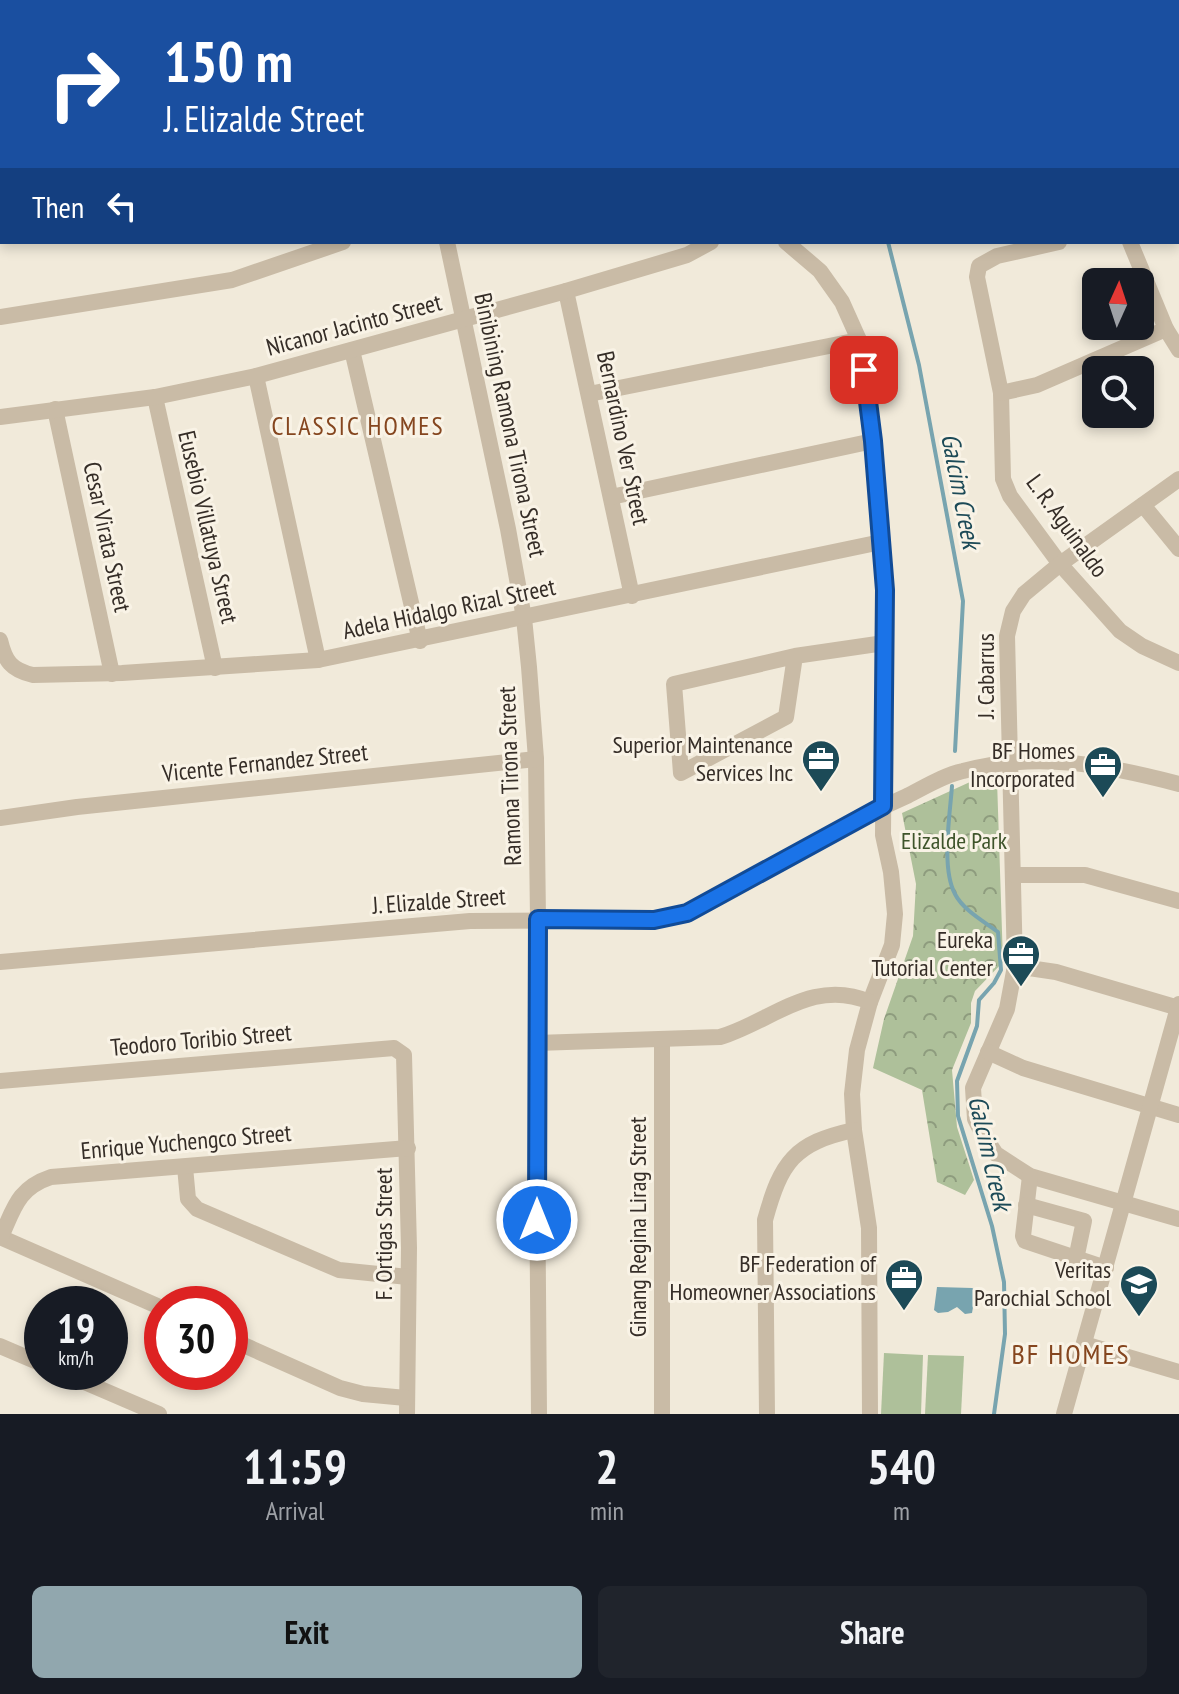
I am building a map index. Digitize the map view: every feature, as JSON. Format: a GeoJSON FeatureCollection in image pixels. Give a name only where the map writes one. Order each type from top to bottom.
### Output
{"type":"FeatureCollection","features":[{"type":"Feature","properties":{"kind":"street"},"geometry":{"type":"LineString","coordinates":[[0,317],[232,280],[337,244]]}},
{"type":"Feature","properties":{"kind":"street","name":"Binibining Ramona Tirona Street"},"geometry":{"type":"LineString","coordinates":[[447,244],[508,529],[524,618],[529,667]]}},
{"type":"Feature","properties":{"kind":"street","name":"Nicanor Jacinto Street"},"geometry":{"type":"LineString","coordinates":[[0,417],[155,397],[256,376],[566,291],[687,255],[707,244]]}},
{"type":"Feature","properties":{"kind":"street"},"geometry":{"type":"LineString","coordinates":[[788,244],[820,271],[842,302],[859,340],[873,441],[885,590],[883,835],[895,914],[892,945],[870,1002],[854,1067],[854,1130],[869,1228],[870,1414]]}},
{"type":"Feature","properties":{"kind":"street","name":"L. R. Aguinaldo"},"geometry":{"type":"LineString","coordinates":[[1050,244],[997,256],[979,266],[977,277],[1001,393],[1003,479],[1010,496],[1060,564],[1120,631],[1142,646],[1179,663]]}},
{"type":"Feature","properties":{"kind":"street"},"geometry":{"type":"LineString","coordinates":[[1131,244],[1166,329],[1179,350]]}},
{"type":"Feature","properties":{"kind":"street","name":"Bernardino Ver Street"},"geometry":{"type":"LineString","coordinates":[[566,291],[632,596]]}},
{"type":"Feature","properties":{"kind":"street"},"geometry":{"type":"LineString","coordinates":[[1001,393],[1037,385],[1166,329]]}},
{"type":"Feature","properties":{"kind":"street"},"geometry":{"type":"LineString","coordinates":[[589,394],[859,340]]}},
{"type":"Feature","properties":{"kind":"street"},"geometry":{"type":"LineString","coordinates":[[352,350],[420,641]]}},
{"type":"Feature","properties":{"kind":"street"},"geometry":{"type":"LineString","coordinates":[[256,376],[318,660]]}},
{"type":"Feature","properties":{"kind":"street","name":"Eusebio Villatuya Street"},"geometry":{"type":"LineString","coordinates":[[155,397],[215,668]]}},
{"type":"Feature","properties":{"kind":"street","name":"Cesar Virata Street"},"geometry":{"type":"LineString","coordinates":[[55,409],[112,674]]}},
{"type":"Feature","properties":{"kind":"street"},"geometry":{"type":"LineString","coordinates":[[611,497],[873,441]]}},
{"type":"Feature","properties":{"kind":"street","name":"J. Cabarrus"},"geometry":{"type":"LineString","coordinates":[[1179,479],[1060,564],[1024,594],[1013,611],[1007,636],[1015,966],[1007,1009],[973,1088],[975,1119],[996,1154],[1030,1176],[1179,1219]]}},
{"type":"Feature","properties":{"kind":"street"},"geometry":{"type":"LineString","coordinates":[[1143,505],[1179,549]]}},
{"type":"Feature","properties":{"kind":"street","name":"Adela Hidalgo Rizal Street"},"geometry":{"type":"LineString","coordinates":[[0,640],[8,663],[20,672],[33,675],[112,674],[318,660],[881,542]]}},
{"type":"Feature","properties":{"kind":"street"},"geometry":{"type":"LineString","coordinates":[[795,656],[786,717],[681,773],[674,684],[795,656],[884,643]]}},
{"type":"Feature","properties":{"kind":"street","name":"Ramona Tirona Street"},"geometry":{"type":"LineString","coordinates":[[529,667],[536,759],[538,925]]}},
{"type":"Feature","properties":{"kind":"street","name":"Vicente Fernandez Street"},"geometry":{"type":"LineString","coordinates":[[0,818],[108,803],[536,759]]}},
{"type":"Feature","properties":{"kind":"street","name":"J. Elizalde Street"},"geometry":{"type":"LineString","coordinates":[[0,962],[431,924],[538,925],[654,920],[687,913],[883,806],[959,771],[1046,761],[1100,765],[1179,784]]}},
{"type":"Feature","properties":{"kind":"street"},"geometry":{"type":"LineString","coordinates":[[1014,875],[1085,875],[1179,901]]}},
{"type":"Feature","properties":{"kind":"street"},"geometry":{"type":"LineString","coordinates":[[538,925],[539,1414]]}},
{"type":"Feature","properties":{"kind":"street"},"geometry":{"type":"LineString","coordinates":[[1015,966],[1063,974],[1179,1007],[1064,1414]]}},
{"type":"Feature","properties":{"kind":"street"},"geometry":{"type":"LineString","coordinates":[[536,1043],[720,1037],[739,1031],[792,1003],[830,994],[856,996],[870,1002]]}},
{"type":"Feature","properties":{"kind":"street","name":"Ginang Regina Lirag Street"},"geometry":{"type":"LineString","coordinates":[[662,1040],[662,1414]]}},
{"type":"Feature","properties":{"kind":"street","name":"Teodoro Toribio Street"},"geometry":{"type":"LineString","coordinates":[[0,1081],[394,1048],[404,1055]]}},
{"type":"Feature","properties":{"kind":"street"},"geometry":{"type":"LineString","coordinates":[[988,1052],[1023,1068],[1179,1115]]}},
{"type":"Feature","properties":{"kind":"street","name":"F. Ortigas Street"},"geometry":{"type":"LineString","coordinates":[[404,1055],[408,1148],[407,1406]]}},
{"type":"Feature","properties":{"kind":"street"},"geometry":{"type":"LineString","coordinates":[[767,1414],[765,1220],[772,1193],[791,1158],[816,1140],[854,1130]]}},
{"type":"Feature","properties":{"kind":"street","name":"Enrique Yuchengco Street"},"geometry":{"type":"LineString","coordinates":[[0,1237],[19,1197],[33,1183],[51,1177],[408,1148]]}},
{"type":"Feature","properties":{"kind":"street"},"geometry":{"type":"LineString","coordinates":[[185,1167],[188,1199],[197,1209],[339,1270],[408,1277]]}},
{"type":"Feature","properties":{"kind":"street"},"geometry":{"type":"LineString","coordinates":[[1030,1176],[1025,1241],[1106,1268]]}},
{"type":"Feature","properties":{"kind":"street"},"geometry":{"type":"LineString","coordinates":[[1026,1205],[1084,1221],[1076,1259]]}},
{"type":"Feature","properties":{"kind":"street"},"geometry":{"type":"LineString","coordinates":[[0,1237],[144,1300]]}},
{"type":"Feature","properties":{"kind":"street"},"geometry":{"type":"LineString","coordinates":[[1084,1344],[1179,1372]]}},
{"type":"Feature","properties":{"kind":"street"},"geometry":{"type":"LineString","coordinates":[[0,1346],[24,1356]]}},
{"type":"Feature","properties":{"kind":"street"},"geometry":{"type":"LineString","coordinates":[[248,1347],[340,1388],[407,1406]]}},
{"type":"Feature","properties":{"kind":"street"},"geometry":{"type":"LineString","coordinates":[[103,1390],[159,1414]]}},
{"type":"Feature","properties":{"kind":"green space","name":"Elizalde Park"},"geometry":{"type":"Polygon","coordinates":[[[997,780],[1003,962],[975,991],[971,1003],[971,1023],[952,1070],[957,1127],[974,1180],[965,1195],[937,1182],[922,1090],[873,1068],[884,1019],[913,936],[916,884],[902,813],[970,782],[997,780]]]}},
{"type":"Feature","properties":{"kind":"green space"},"geometry":{"type":"Polygon","coordinates":[[[884,1353],[923,1355],[921,1414],[881,1414],[884,1353]]]}},
{"type":"Feature","properties":{"kind":"green space"},"geometry":{"type":"Polygon","coordinates":[[[928,1355],[964,1356],[961,1414],[925,1414],[928,1355]]]}},
{"type":"Feature","properties":{"kind":"water"},"geometry":{"type":"Polygon","coordinates":[[[937,1287],[976,1290],[972,1313],[965,1314],[957,1307],[938,1313],[934,1310],[937,1287]]]}},
{"type":"Feature","properties":{"kind":"waterway","name":"Galcim Creek"},"geometry":{"type":"LineString","coordinates":[[889,244],[919,365],[963,601],[955,751]]}},
{"type":"Feature","properties":{"kind":"waterway","name":"Galcim Creek"},"geometry":{"type":"LineString","coordinates":[[952,786],[948,841],[951,883],[963,905],[998,932],[1001,970],[979,1000],[977,1026],[957,1081],[958,1116],[992,1226],[1004,1282],[1005,1334],[994,1414]]}},
{"type":"Feature","properties":{"kind":"place","name":"Superior Maintenance Services Inc"},"geometry":{"type":"Point","coordinates":[821,793]}},
{"type":"Feature","properties":{"kind":"place","name":"BF Homes Incorporated"},"geometry":{"type":"Point","coordinates":[1103,799]}},
{"type":"Feature","properties":{"kind":"place","name":"Eureka Tutorial Center"},"geometry":{"type":"Point","coordinates":[1021,988]}},
{"type":"Feature","properties":{"kind":"place","name":"BF Federation of Homeowner Associations"},"geometry":{"type":"Point","coordinates":[904,1312]}},
{"type":"Feature","properties":{"kind":"place","name":"Veritas Parochial School"},"geometry":{"type":"Point","coordinates":[1139,1318]}},
{"type":"Feature","properties":{"kind":"district","name":"CLASSIC HOMES"},"geometry":{"type":"Point","coordinates":[358,426]}},
{"type":"Feature","properties":{"kind":"district","name":"BF HOMES"},"geometry":{"type":"Point","coordinates":[1071,1354]}},
{"type":"Feature","properties":{"kind":"route"},"geometry":{"type":"LineString","coordinates":[[537,1220],[538,919],[654,920],[687,913],[883,806],[885,590],[864,370]]}}]}
